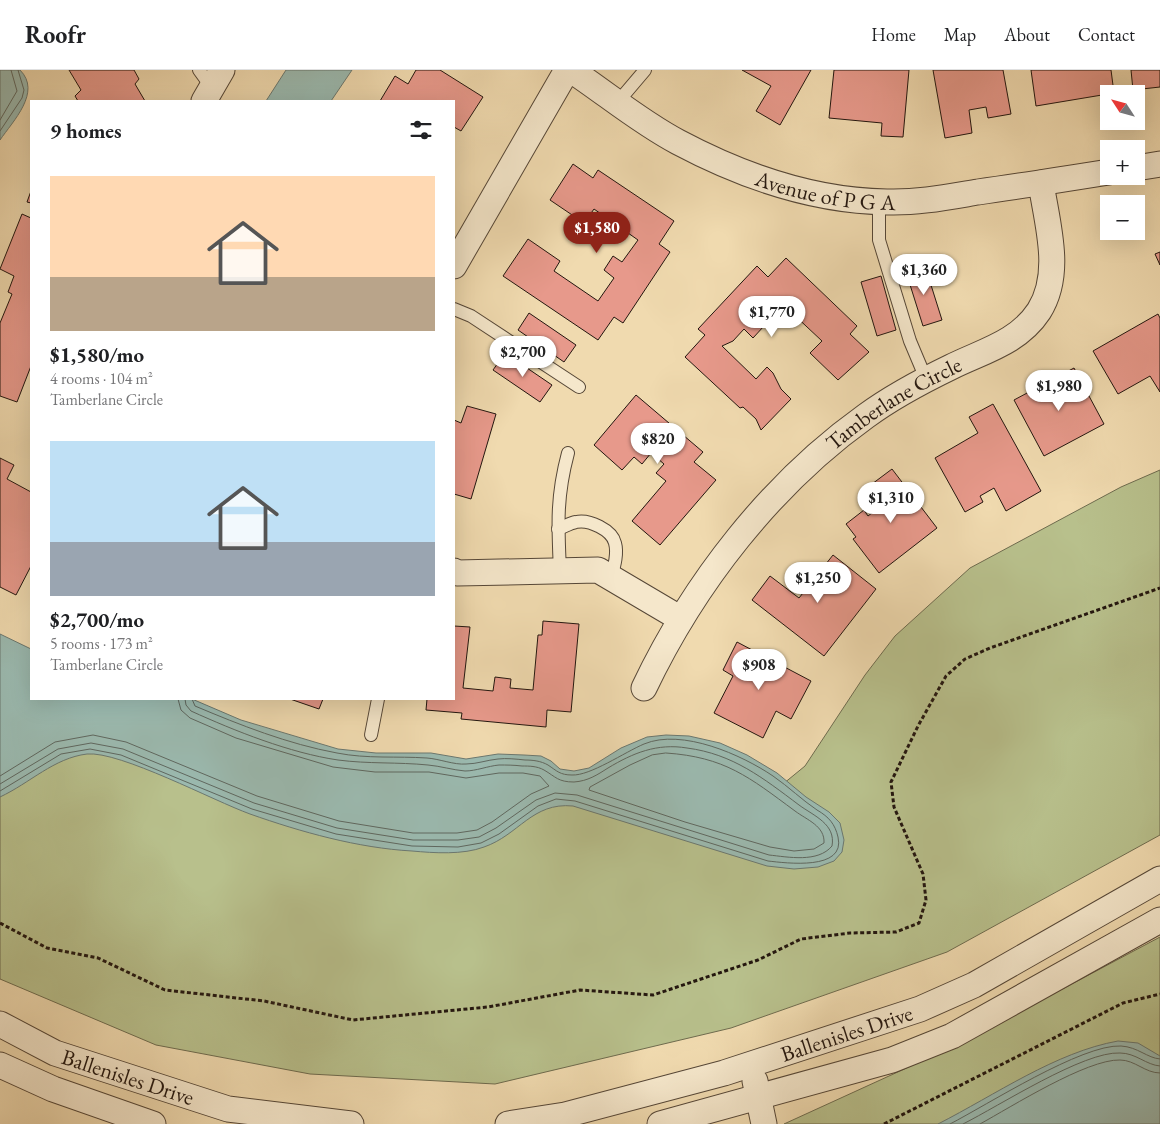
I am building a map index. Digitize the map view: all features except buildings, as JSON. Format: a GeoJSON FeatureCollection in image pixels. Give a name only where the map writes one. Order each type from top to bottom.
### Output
{"type":"FeatureCollection","features":[{"type":"Feature","properties":{"kind":"street","name":"Avenue of P G A"},"geometry":{"type":"LineString","coordinates":[[569,70],[676,141],[712,159],[766,181],[822,196],[879,202],[919,201],[1100,173]]}},
{"type":"Feature","properties":{"kind":"street"},"geometry":{"type":"LineString","coordinates":[[455,264],[569,70]]}},
{"type":"Feature","properties":{"kind":"street"},"geometry":{"type":"LineString","coordinates":[[1145,166],[1160,164]]}},
{"type":"Feature","properties":{"kind":"street","name":"Tamberlane Circle"},"geometry":{"type":"LineString","coordinates":[[644,688],[681,619],[716,566],[754,520],[791,480],[820,453],[866,416],[926,379],[1003,344],[1029,324],[1039,311],[1051,281],[1053,259],[1041,183]]}},
{"type":"Feature","properties":{"kind":"street"},"geometry":{"type":"LineString","coordinates":[[455,572],[598,570],[681,619]]}},
{"type":"Feature","properties":{"kind":"street","name":"Ballenisles Drive"},"geometry":{"type":"LineString","coordinates":[[508,1124],[565,1114],[752,1064],[920,1009],[974,985],[1160,879]]}},
{"type":"Feature","properties":{"kind":"street","name":"Ballenisles Drive"},"geometry":{"type":"LineString","coordinates":[[660,1124],[892,1060],[952,1036],[1160,920]]}},
{"type":"Feature","properties":{"kind":"street","name":"Ballenisles Drive"},"geometry":{"type":"LineString","coordinates":[[0,1024],[55,1052],[219,1115],[351,1124]]}},
{"type":"Feature","properties":{"kind":"street"},"geometry":{"type":"LineString","coordinates":[[752,1064],[764,1124]]}},
{"type":"Feature","properties":{"kind":"street","name":"Ballenisles Drive"},"geometry":{"type":"LineString","coordinates":[[0,1065],[53,1089],[153,1124]]}},
{"type":"Feature","properties":{"kind":"lane"},"geometry":{"type":"LineString","coordinates":[[617,103],[645,70]]}},
{"type":"Feature","properties":{"kind":"lane"},"geometry":{"type":"LineString","coordinates":[[879,202],[879,240],[910,341],[926,379]]}},
{"type":"Feature","properties":{"kind":"lane"},"geometry":{"type":"LineString","coordinates":[[455,309],[471,316],[579,387]]}},
{"type":"Feature","properties":{"kind":"lane"},"geometry":{"type":"LineString","coordinates":[[560,571],[558,529],[560,484],[568,454]]}},
{"type":"Feature","properties":{"kind":"lane"},"geometry":{"type":"LineString","coordinates":[[558,529],[578,521],[593,524],[609,532],[615,541],[616,553],[611,578]]}},
{"type":"Feature","properties":{"kind":"lane"},"geometry":{"type":"LineString","coordinates":[[371,735],[378,700]]}},
{"type":"Feature","properties":{"kind":"path"},"geometry":{"type":"LineString","coordinates":[[0,923],[47,948],[98,958],[165,990],[264,1001],[353,1020],[488,1007],[580,990],[652,994],[758,960],[801,939],[850,933],[896,932],[919,922],[926,900],[923,874],[894,806],[891,782],[918,726],[946,676],[965,659],[990,648],[1160,588]]}},
{"type":"Feature","properties":{"kind":"path"},"geometry":{"type":"LineString","coordinates":[[884,1124],[1123,1003],[1160,994]]}},
{"type":"Feature","properties":{"kind":"green space"},"geometry":{"type":"Polygon","coordinates":[[[1160,470],[1160,835],[947,952],[731,1028],[495,1084],[310,1074],[156,1045],[0,979],[0,681],[30,700],[477,792],[772,793],[805,766],[865,675],[895,636],[970,568],[1121,487],[1160,470]]]}},
{"type":"Feature","properties":{"kind":"green space"},"geometry":{"type":"Polygon","coordinates":[[[1160,937],[1160,1124],[784,1124],[959,1044],[1160,937]]]}},
{"type":"Feature","properties":{"kind":"water"},"geometry":{"type":"Polygon","coordinates":[[[0,70],[20,70],[26,79],[28,88],[23,106],[0,140],[0,70]]]}},
{"type":"Feature","properties":{"kind":"water"},"geometry":{"type":"Polygon","coordinates":[[[286,70],[352,70],[332,100],[267,100],[286,70]]]}},
{"type":"Feature","properties":{"kind":"water"},"geometry":{"type":"Polygon","coordinates":[[[0,634],[30,649],[30,700],[194,700],[241,720],[338,749],[376,753],[431,753],[466,759],[498,754],[541,756],[551,761],[560,769],[574,771],[589,768],[621,748],[647,737],[666,735],[689,736],[720,743],[747,755],[777,773],[806,797],[829,812],[840,823],[844,840],[842,852],[834,861],[818,867],[794,869],[767,866],[573,806],[559,806],[536,814],[496,842],[476,850],[439,853],[392,849],[350,843],[289,827],[234,808],[144,768],[102,755],[87,754],[64,760],[0,797],[0,634]]]}},
{"type":"Feature","properties":{"kind":"water"},"geometry":{"type":"Polygon","coordinates":[[[1118,1041],[1138,1043],[1160,1056],[1160,1124],[938,1124],[1049,1064],[1095,1047],[1118,1041]]]}}]}
